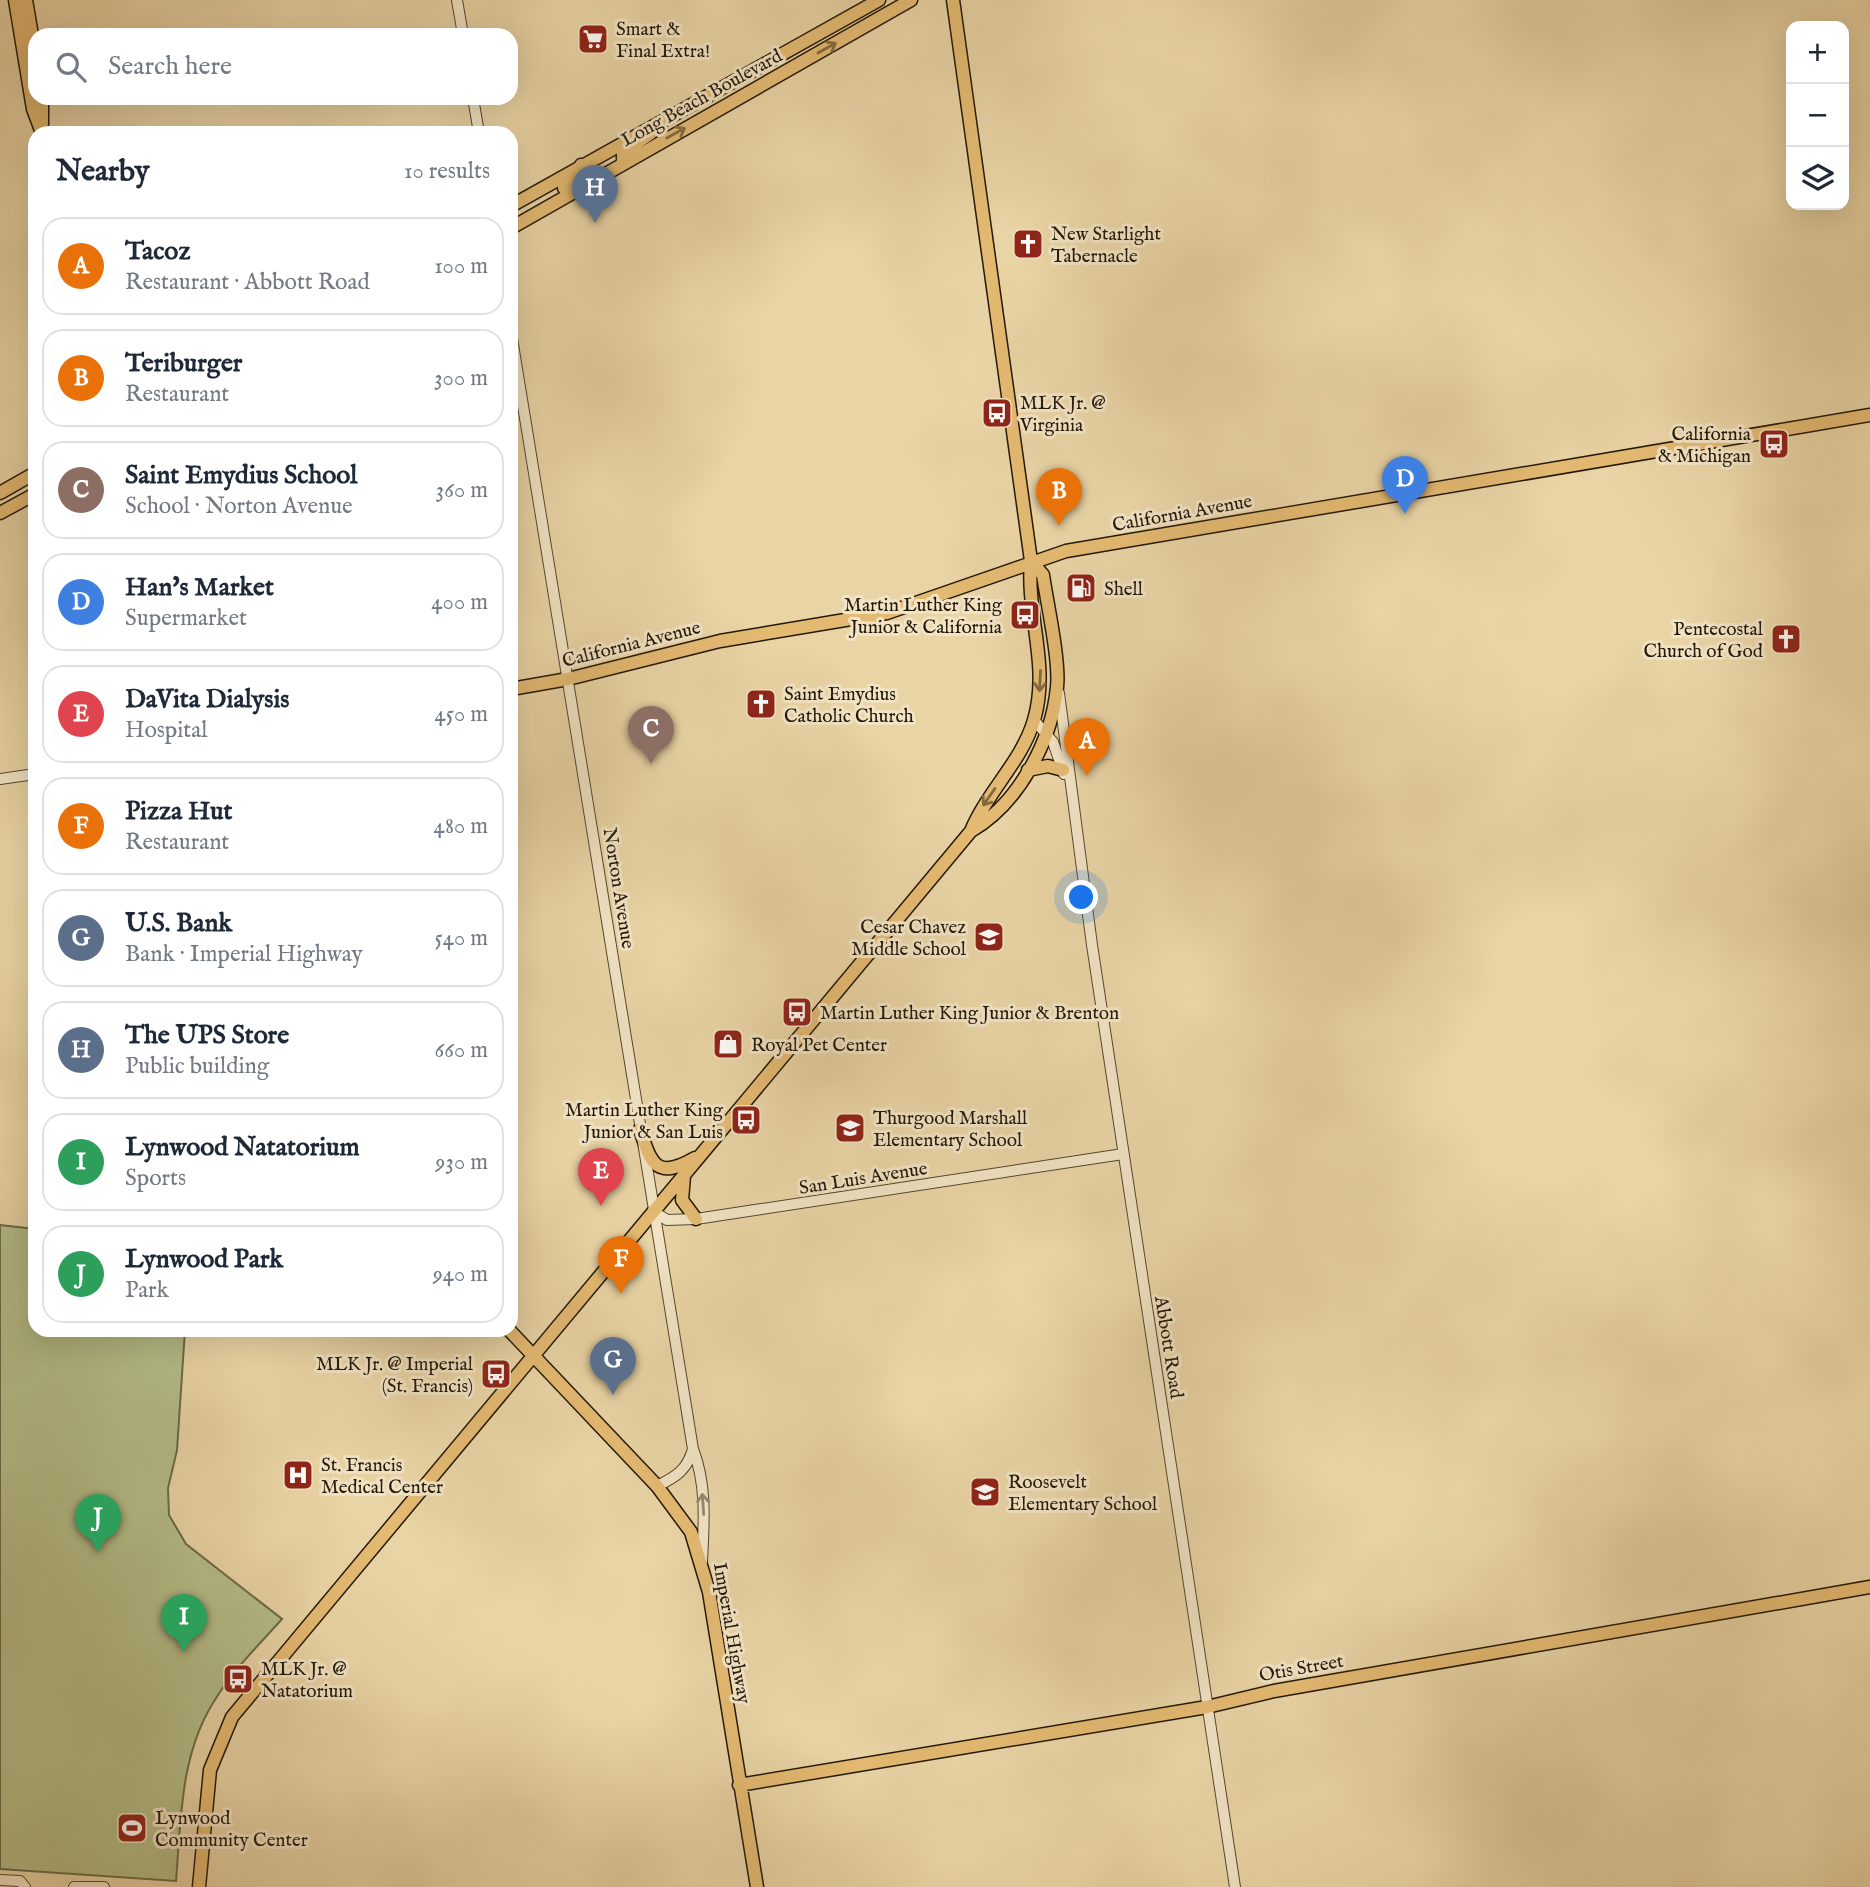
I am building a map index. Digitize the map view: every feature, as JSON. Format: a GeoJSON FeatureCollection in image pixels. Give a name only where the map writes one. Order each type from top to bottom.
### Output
{"type":"FeatureCollection","features":[{"type":"Feature","properties":{"kind":"main road"},"geometry":{"type":"LineString","coordinates":[[15,0],[28,79]]}},
{"type":"Feature","properties":{"kind":"main road"},"geometry":{"type":"LineString","coordinates":[[26,0],[31,28]]}},
{"type":"Feature","properties":{"kind":"main road","name":"Long Beach Boulevard"},"geometry":{"type":"LineString","coordinates":[[518,202],[879,0]]}},
{"type":"Feature","properties":{"kind":"main road","name":"Long Beach Boulevard"},"geometry":{"type":"LineString","coordinates":[[518,224],[911,0]]}},
{"type":"Feature","properties":{"kind":"main road"},"geometry":{"type":"LineString","coordinates":[[199,1887],[210,1770],[232,1717],[531,1354],[971,831],[979,810],[1025,741],[1034,720],[1040,664],[1030,577],[1031,561],[953,0]]}},
{"type":"Feature","properties":{"kind":"main road"},"geometry":{"type":"LineString","coordinates":[[32,105],[40,126]]}},
{"type":"Feature","properties":{"kind":"main road"},"geometry":{"type":"LineString","coordinates":[[42,105],[42,126]]}},
{"type":"Feature","properties":{"kind":"main road"},"geometry":{"type":"LineString","coordinates":[[623,162],[623,152],[647,137],[652,125]]}},
{"type":"Feature","properties":{"kind":"main road"},"geometry":{"type":"LineString","coordinates":[[548,206],[549,199],[583,177],[580,165]]}},
{"type":"Feature","properties":{"kind":"main road","name":"California Avenue"},"geometry":{"type":"LineString","coordinates":[[518,688],[568,679],[720,641],[887,613],[1066,551],[1870,415]]}},
{"type":"Feature","properties":{"kind":"main road"},"geometry":{"type":"LineString","coordinates":[[0,493],[28,478]]}},
{"type":"Feature","properties":{"kind":"main road"},"geometry":{"type":"LineString","coordinates":[[0,513],[28,498]]}},
{"type":"Feature","properties":{"kind":"main road"},"geometry":{"type":"LineString","coordinates":[[971,831],[988,821],[1028,770],[1047,732],[1058,685],[1043,575],[1031,561]]}},
{"type":"Feature","properties":{"kind":"main road"},"geometry":{"type":"LineString","coordinates":[[1028,770],[1048,766],[1063,770]]}},
{"type":"Feature","properties":{"kind":"main road"},"geometry":{"type":"LineString","coordinates":[[640,1129],[647,1154],[662,1169],[677,1167],[702,1154]]}},
{"type":"Feature","properties":{"kind":"main road"},"geometry":{"type":"LineString","coordinates":[[685,1174],[682,1200],[696,1219]]}},
{"type":"Feature","properties":{"kind":"main road","name":"Imperial Highway"},"geometry":{"type":"LineString","coordinates":[[515,1337],[657,1486],[682,1518],[702,1561],[714,1619],[757,1887]]}},
{"type":"Feature","properties":{"kind":"main road","name":"Otis Street"},"geometry":{"type":"LineString","coordinates":[[739,1785],[1207,1707],[1274,1691],[1870,1587]]}},
{"type":"Feature","properties":{"kind":"street"},"geometry":{"type":"LineString","coordinates":[[457,0],[462,28]]}},
{"type":"Feature","properties":{"kind":"street"},"geometry":{"type":"LineString","coordinates":[[474,105],[478,126]]}},
{"type":"Feature","properties":{"kind":"street","name":"Norton Avenue"},"geometry":{"type":"LineString","coordinates":[[518,375],[653,1211],[693,1449],[700,1467],[704,1512],[702,1561]]}},
{"type":"Feature","properties":{"kind":"street","name":"Abbott Road"},"geometry":{"type":"LineString","coordinates":[[1058,685],[1072,812],[1235,1887]]}},
{"type":"Feature","properties":{"kind":"street","name":"Abbott Road"},"geometry":{"type":"LineString","coordinates":[[1034,720],[1047,732],[1063,770],[1072,812]]}},
{"type":"Feature","properties":{"kind":"street"},"geometry":{"type":"LineString","coordinates":[[0,779],[28,775]]}},
{"type":"Feature","properties":{"kind":"street","name":"San Luis Avenue"},"geometry":{"type":"LineString","coordinates":[[653,1211],[667,1220],[696,1219],[1123,1154]]}},
{"type":"Feature","properties":{"kind":"street"},"geometry":{"type":"LineString","coordinates":[[657,1486],[680,1474],[689,1464],[693,1449]]}},
{"type":"Feature","properties":{"kind":"street"},"geometry":{"type":"LineString","coordinates":[[0,1880],[20,1881],[25,1887]]}},
{"type":"Feature","properties":{"kind":"street"},"geometry":{"type":"LineString","coordinates":[[74,1887],[104,1887]]}},
{"type":"Feature","properties":{"kind":"green space"},"geometry":{"type":"Polygon","coordinates":[[[0,1225],[28,1228],[28,1337],[185,1337],[177,1450],[168,1488],[169,1515],[186,1544],[282,1619],[228,1681],[202,1723],[184,1789],[176,1881],[0,1869],[0,1225]]]}},
{"type":"Feature","properties":{"kind":"place","name":"Smart & Final Extra!"},"geometry":{"type":"Point","coordinates":[593,39]}},
{"type":"Feature","properties":{"kind":"place","name":"The UPS Store"},"geometry":{"type":"Point","coordinates":[595,223]}},
{"type":"Feature","properties":{"kind":"place","name":"New Starlight Tabernacle"},"geometry":{"type":"Point","coordinates":[1028,244]}},
{"type":"Feature","properties":{"kind":"place","name":"MLK Jr. @ Virginia"},"geometry":{"type":"Point","coordinates":[997,413]}},
{"type":"Feature","properties":{"kind":"place","name":"California & Michigan"},"geometry":{"type":"Point","coordinates":[1774,444]}},
{"type":"Feature","properties":{"kind":"place","name":"Han's Market"},"geometry":{"type":"Point","coordinates":[1405,514]}},
{"type":"Feature","properties":{"kind":"place","name":"Teriburger"},"geometry":{"type":"Point","coordinates":[1059,526]}},
{"type":"Feature","properties":{"kind":"place","name":"Shell"},"geometry":{"type":"Point","coordinates":[1081,588]}},
{"type":"Feature","properties":{"kind":"place","name":"Martin Luther King Junior & California"},"geometry":{"type":"Point","coordinates":[1025,615]}},
{"type":"Feature","properties":{"kind":"place","name":"Pentecostal Church of God"},"geometry":{"type":"Point","coordinates":[1786,639]}},
{"type":"Feature","properties":{"kind":"place","name":"Saint Emydius Catholic Church"},"geometry":{"type":"Point","coordinates":[761,704]}},
{"type":"Feature","properties":{"kind":"place","name":"Saint Emydius School"},"geometry":{"type":"Point","coordinates":[651,764]}},
{"type":"Feature","properties":{"kind":"place","name":"Tacoz"},"geometry":{"type":"Point","coordinates":[1087,776]}},
{"type":"Feature","properties":{"kind":"place","name":"Cesar Chavez Middle School"},"geometry":{"type":"Point","coordinates":[989,937]}},
{"type":"Feature","properties":{"kind":"place","name":"Martin Luther King Junior & Brenton"},"geometry":{"type":"Point","coordinates":[797,1012]}},
{"type":"Feature","properties":{"kind":"place","name":"Royal Pet Center"},"geometry":{"type":"Point","coordinates":[728,1044]}},
{"type":"Feature","properties":{"kind":"place","name":"Martin Luther King Junior & San Luis"},"geometry":{"type":"Point","coordinates":[746,1120]}},
{"type":"Feature","properties":{"kind":"place","name":"Thurgood Marshall Elementary School"},"geometry":{"type":"Point","coordinates":[850,1128]}},
{"type":"Feature","properties":{"kind":"place","name":"DaVita Dialysis"},"geometry":{"type":"Point","coordinates":[601,1206]}},
{"type":"Feature","properties":{"kind":"place","name":"Pizza Hut"},"geometry":{"type":"Point","coordinates":[621,1294]}},
{"type":"Feature","properties":{"kind":"place","name":"MLK Jr. @ Imperial (St. Francis)"},"geometry":{"type":"Point","coordinates":[496,1374]}},
{"type":"Feature","properties":{"kind":"place","name":"U.S. Bank"},"geometry":{"type":"Point","coordinates":[613,1395]}},
{"type":"Feature","properties":{"kind":"place","name":"St. Francis Medical Center"},"geometry":{"type":"Point","coordinates":[298,1475]}},
{"type":"Feature","properties":{"kind":"place","name":"Roosevelt Elementary School"},"geometry":{"type":"Point","coordinates":[985,1492]}},
{"type":"Feature","properties":{"kind":"place","name":"Lynwood Park"},"geometry":{"type":"Point","coordinates":[98,1552]}},
{"type":"Feature","properties":{"kind":"place","name":"Lynwood Natatorium"},"geometry":{"type":"Point","coordinates":[184,1652]}},
{"type":"Feature","properties":{"kind":"place","name":"MLK Jr. @ Natatorium"},"geometry":{"type":"Point","coordinates":[238,1679]}},
{"type":"Feature","properties":{"kind":"place","name":"Lynwood Community Center"},"geometry":{"type":"Point","coordinates":[132,1828]}}]}
